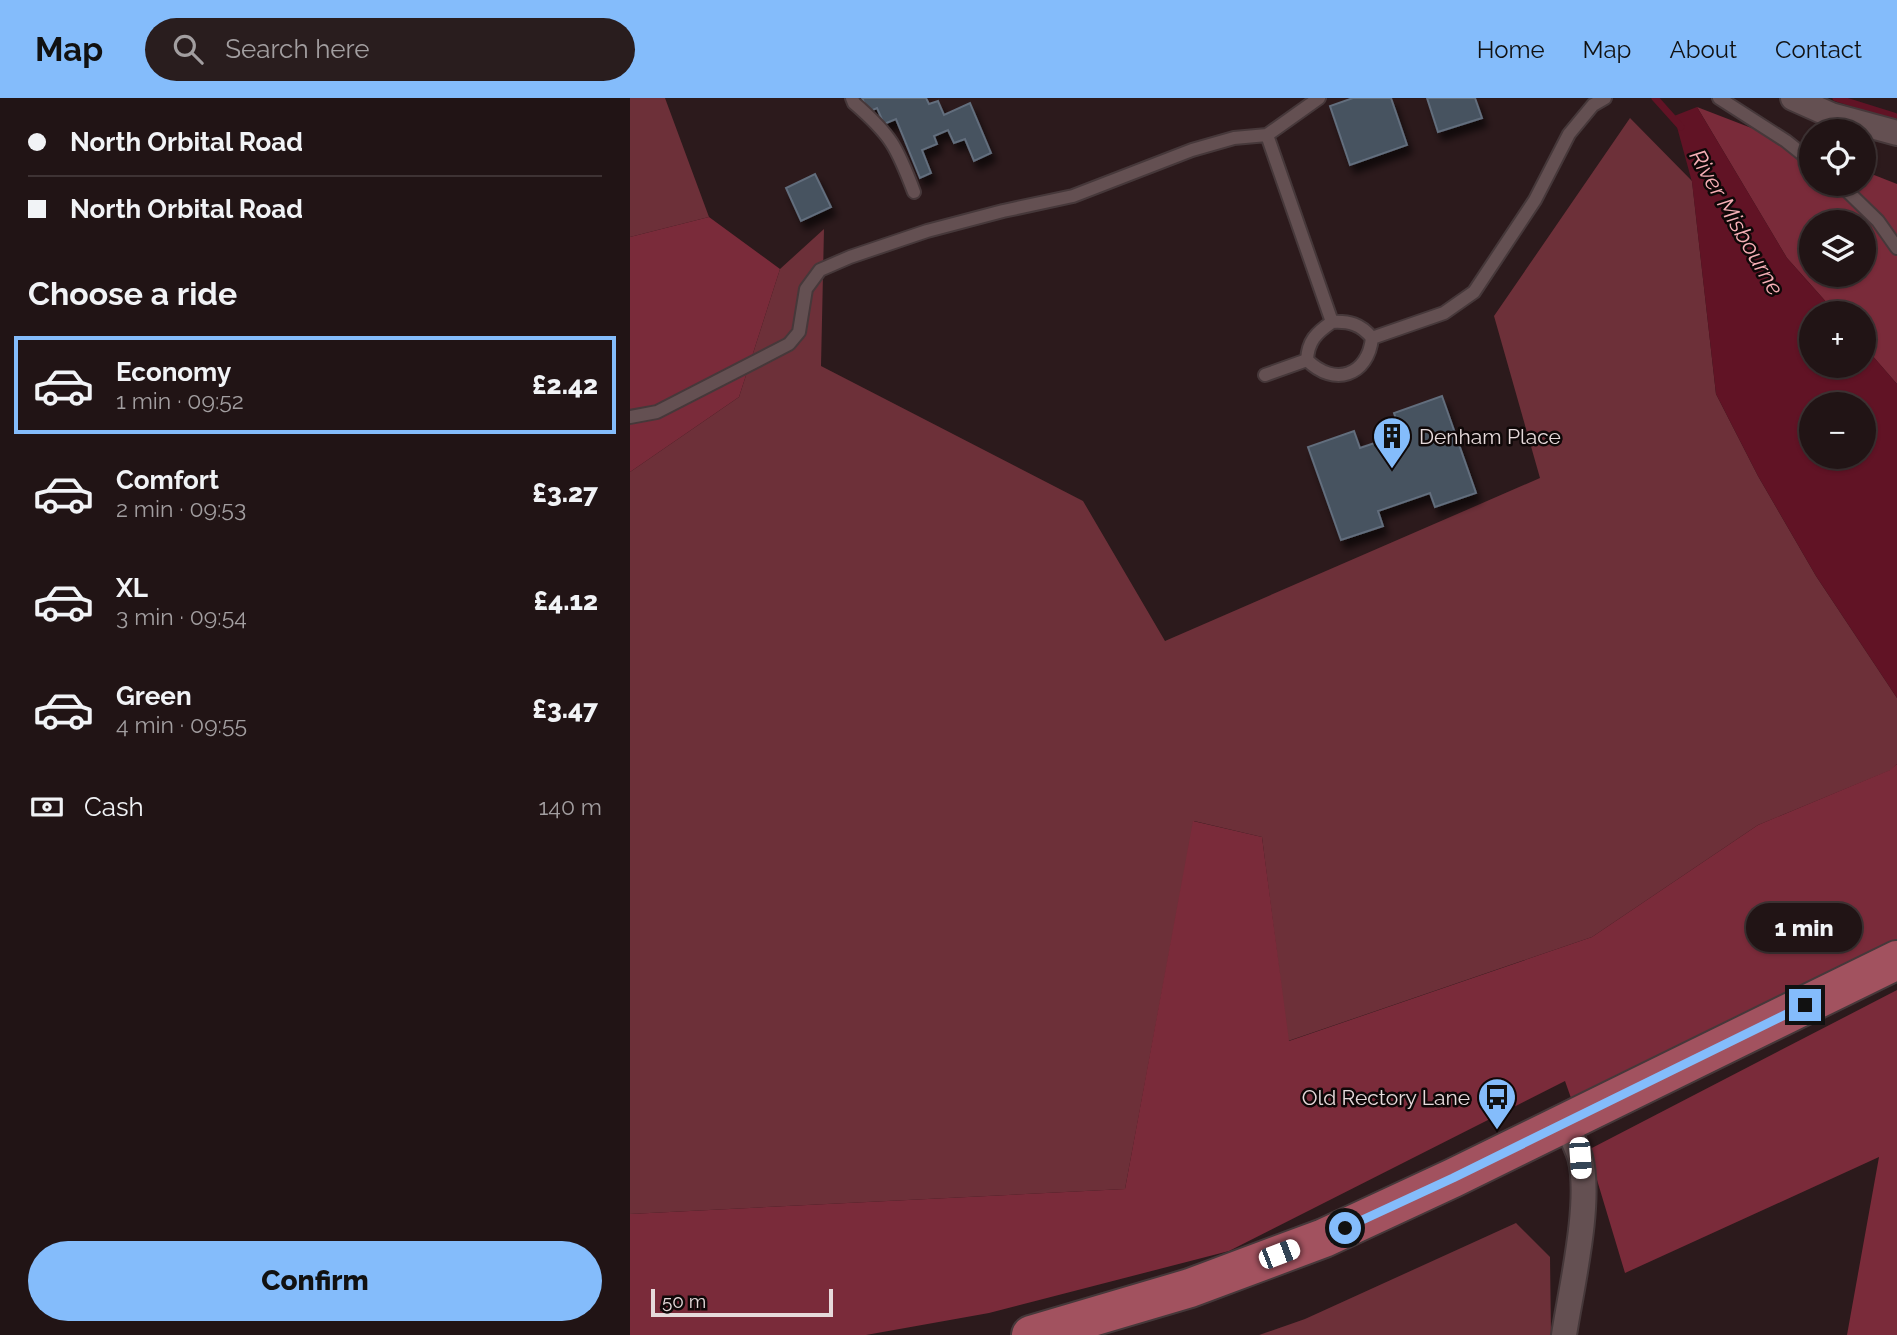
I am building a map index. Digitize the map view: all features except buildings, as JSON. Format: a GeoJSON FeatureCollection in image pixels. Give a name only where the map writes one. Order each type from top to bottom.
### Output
{"type":"FeatureCollection","features":[{"type":"Feature","properties":{"kind":"main road"},"geometry":{"type":"LineString","coordinates":[[1031,1335],[1190,1288],[1324,1238],[1453,1178],[1897,960]]}},
{"type":"Feature","properties":{"kind":"street"},"geometry":{"type":"LineString","coordinates":[[1793,98],[1831,116],[1897,134]]}},
{"type":"Feature","properties":{"kind":"street"},"geometry":{"type":"LineString","coordinates":[[1564,1335],[1578,1252],[1583,1193],[1580,1158],[1565,1122]]}},
{"type":"Feature","properties":{"kind":"lane"},"geometry":{"type":"LineString","coordinates":[[852,98],[892,140],[914,192]]}},
{"type":"Feature","properties":{"kind":"lane"},"geometry":{"type":"LineString","coordinates":[[630,417],[657,412],[789,344],[799,332],[806,289],[820,270],[927,231],[1073,196],[1192,150],[1234,138],[1267,135],[1319,98]]}},
{"type":"Feature","properties":{"kind":"lane"},"geometry":{"type":"LineString","coordinates":[[1372,338],[1444,313],[1474,292],[1535,200],[1569,134],[1593,105],[1605,98]]}},
{"type":"Feature","properties":{"kind":"lane"},"geometry":{"type":"LineString","coordinates":[[1719,98],[1799,151]]}},
{"type":"Feature","properties":{"kind":"lane"},"geometry":{"type":"LineString","coordinates":[[1267,135],[1332,322]]}},
{"type":"Feature","properties":{"kind":"lane"},"geometry":{"type":"LineString","coordinates":[[1852,196],[1878,221],[1897,248]]}},
{"type":"Feature","properties":{"kind":"lane"},"geometry":{"type":"LineString","coordinates":[[1347,321],[1364,328],[1372,338],[1371,354],[1362,366],[1350,374],[1333,375],[1318,371],[1307,360],[1308,346],[1318,332],[1332,322],[1347,321]]}},
{"type":"Feature","properties":{"kind":"lane"},"geometry":{"type":"LineString","coordinates":[[1265,375],[1307,360]]}},
{"type":"Feature","properties":{"kind":"shaded area"},"geometry":{"type":"Polygon","coordinates":[[[630,98],[665,98],[709,217],[630,237],[630,98]]]}},
{"type":"Feature","properties":{"kind":"shaded area"},"geometry":{"type":"Polygon","coordinates":[[[1697,107],[1799,146],[1799,196],[1876,196],[1876,176],[1897,184],[1897,384],[1876,360],[1876,301],[1825,301],[1813,287],[1876,287],[1876,210],[1799,210],[1799,271],[1787,258],[1697,107]]]}},
{"type":"Feature","properties":{"kind":"shaded area"},"geometry":{"type":"Polygon","coordinates":[[[1630,118],[1692,181],[1716,394],[1758,476],[1816,576],[1897,698],[1897,764],[1891,770],[1758,825],[1592,937],[1288,1041],[1262,837],[1194,821],[1125,1189],[630,1214],[630,472],[739,397],[780,269],[824,229],[821,366],[1083,501],[1165,641],[1540,478],[1494,316],[1630,118]]]}},
{"type":"Feature","properties":{"kind":"shaded area"},"geometry":{"type":"Polygon","coordinates":[[[709,217],[780,269],[739,397],[630,472],[630,237],[709,217]]]}},
{"type":"Feature","properties":{"kind":"shaded area"},"geometry":{"type":"Polygon","coordinates":[[[1897,764],[1897,954],[1577,1115],[1565,1081],[1229,1251],[989,1313],[866,1335],[630,1335],[630,1214],[1125,1189],[1193,821],[1262,837],[1289,1041],[1592,937],[1758,825],[1890,770],[1897,764]]]}},
{"type":"Feature","properties":{"kind":"shaded area"},"geometry":{"type":"Polygon","coordinates":[[[1897,990],[1897,1335],[1847,1335],[1879,1157],[1625,1273],[1588,1150],[1897,990]]]}},
{"type":"Feature","properties":{"kind":"shaded area"},"geometry":{"type":"Polygon","coordinates":[[[1516,1223],[1550,1257],[1551,1335],[1259,1335],[1305,1319],[1516,1223]]]}},
{"type":"Feature","properties":{"kind":"water"},"geometry":{"type":"Polygon","coordinates":[[[1697,107],[1787,258],[1799,271],[1799,287],[1813,287],[1825,301],[1799,301],[1799,378],[1876,378],[1876,360],[1897,384],[1897,698],[1816,576],[1758,476],[1716,394],[1692,182],[1674,116],[1697,107]]]}},
{"type":"Feature","properties":{"kind":"waterway","name":"River Misbourne"},"geometry":{"type":"LineString","coordinates":[[1655,98],[1681,127]]}},
{"type":"Feature","properties":{"kind":"waterway"},"geometry":{"type":"LineString","coordinates":[[1836,98],[1894,116]]}},
{"type":"Feature","properties":{"kind":"place","name":"Denham Place"},"geometry":{"type":"Point","coordinates":[1392,470]}},
{"type":"Feature","properties":{"kind":"place","name":"Old Rectory Lane"},"geometry":{"type":"Point","coordinates":[1497,1131]}},
{"type":"Feature","properties":{"kind":"route"},"geometry":{"type":"LineString","coordinates":[[1345,1228],[1453,1178],[1805,1005]]}}]}
